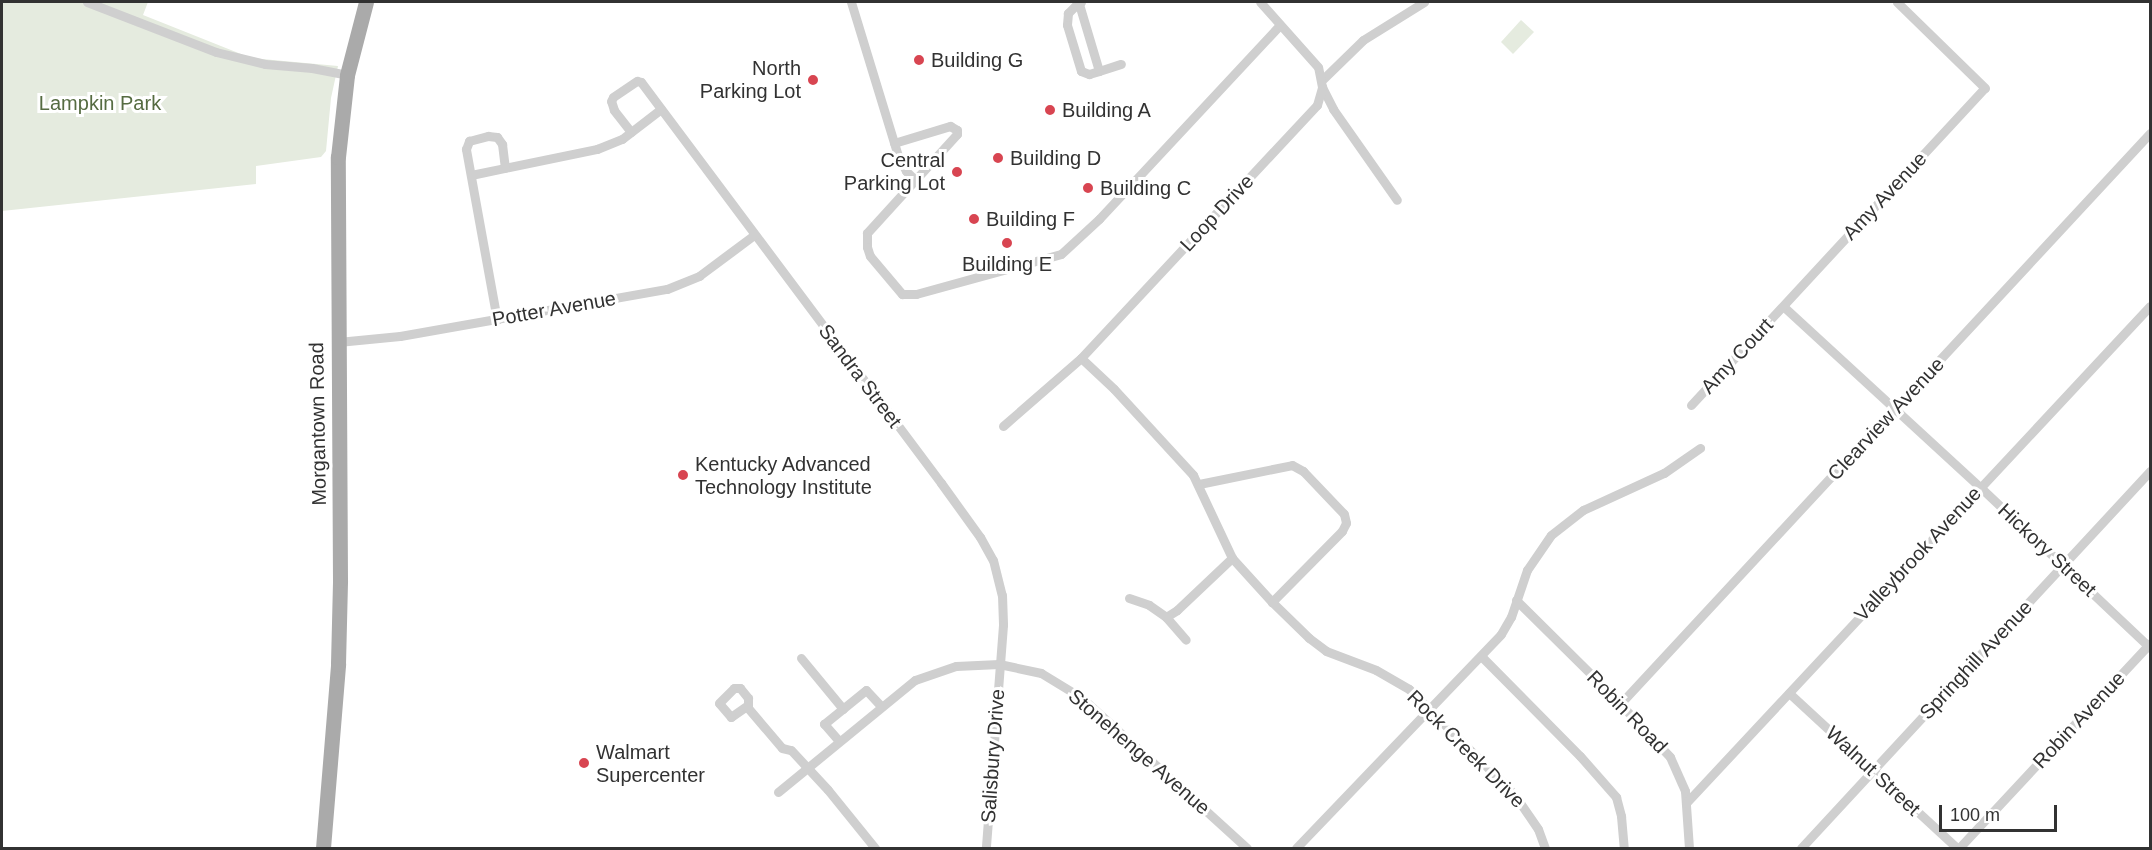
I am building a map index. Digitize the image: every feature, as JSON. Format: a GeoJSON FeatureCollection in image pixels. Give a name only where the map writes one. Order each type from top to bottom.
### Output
{"type":"FeatureCollection","features":[{"type":"Feature","properties":{"kind":"main road","name":"Morgantown Road"},"geometry":{"type":"LineString","coordinates":[[323,849],[338,664],[338,157],[347,75],[366,2]]}},
{"type":"Feature","properties":{"kind":"street"},"geometry":{"type":"LineString","coordinates":[[87,2],[216,52],[265,64],[312,68],[347,75]]}},
{"type":"Feature","properties":{"kind":"street"},"geometry":{"type":"LineString","coordinates":[[851,2],[894,144],[902,165],[914,179]]}},
{"type":"Feature","properties":{"kind":"street"},"geometry":{"type":"LineString","coordinates":[[1099,71],[1080,2],[1068,13],[1067,19],[1078,66],[1084,74],[1099,71],[1121,64]]}},
{"type":"Feature","properties":{"kind":"street"},"geometry":{"type":"LineString","coordinates":[[1260,2],[1318,67],[1322,84],[1333,109],[1397,200]]}},
{"type":"Feature","properties":{"kind":"street","name":"Loop Drive"},"geometry":{"type":"LineString","coordinates":[[1003,426],[1081,358],[1311,113],[1319,100],[1322,84],[1363,40],[1424,2]]}},
{"type":"Feature","properties":{"kind":"street","name":"Amy Avenue"},"geometry":{"type":"LineString","coordinates":[[1784,307],[1985,88],[1897,2]]}},
{"type":"Feature","properties":{"kind":"street"},"geometry":{"type":"LineString","coordinates":[[894,144],[951,126],[957,130],[957,134],[871,227],[867,239],[870,256],[902,294],[916,294],[1061,254],[1099,219],[1280,25]]}},
{"type":"Feature","properties":{"kind":"street","name":"Sandra Street"},"geometry":{"type":"LineString","coordinates":[[631,132],[614,110],[611,101],[633,81],[641,82],[987,549],[997,572],[1002,595],[1003,625],[999,664]]}},
{"type":"Feature","properties":{"kind":"street"},"geometry":{"type":"LineString","coordinates":[[471,176],[597,149],[631,132],[661,109]]}},
{"type":"Feature","properties":{"kind":"street","name":"Clearview Avenue"},"geometry":{"type":"LineString","coordinates":[[1620,704],[2151,133]]}},
{"type":"Feature","properties":{"kind":"street"},"geometry":{"type":"LineString","coordinates":[[496,320],[466,149],[473,138],[497,137],[502,144],[506,168]]}},
{"type":"Feature","properties":{"kind":"street","name":"Potter Avenue"},"geometry":{"type":"LineString","coordinates":[[338,342],[400,336],[679,286],[699,276],[754,235]]}},
{"type":"Feature","properties":{"kind":"street","name":"Valleybrook Avenue"},"geometry":{"type":"LineString","coordinates":[[1686,803],[2151,306]]}},
{"type":"Feature","properties":{"kind":"street","name":"Amy Court"},"geometry":{"type":"LineString","coordinates":[[1691,405],[1784,307]]}},
{"type":"Feature","properties":{"kind":"street","name":"Hickory Street"},"geometry":{"type":"LineString","coordinates":[[1784,307],[2150,646]]}},
{"type":"Feature","properties":{"kind":"street","name":"Rock Creek Drive"},"geometry":{"type":"LineString","coordinates":[[1081,358],[1136,412],[1199,484],[1232,558],[1272,602],[1326,651],[1394,679],[1431,710],[1527,810],[1545,849]]}},
{"type":"Feature","properties":{"kind":"street"},"geometry":{"type":"LineString","coordinates":[[1296,849],[1482,657],[1506,627],[1527,570],[1540,547],[1568,520],[1600,500],[1664,473],[1700,448]]}},
{"type":"Feature","properties":{"kind":"street"},"geometry":{"type":"LineString","coordinates":[[1199,484],[1292,465],[1303,471],[1344,514],[1346,523],[1342,531],[1272,602]]}},
{"type":"Feature","properties":{"kind":"street","name":"Springhill Avenue"},"geometry":{"type":"LineString","coordinates":[[1802,849],[2151,471]]}},
{"type":"Feature","properties":{"kind":"street"},"geometry":{"type":"LineString","coordinates":[[1166,617],[1177,610],[1232,558]]}},
{"type":"Feature","properties":{"kind":"street"},"geometry":{"type":"LineString","coordinates":[[1129,598],[1149,605],[1166,617],[1186,640]]}},
{"type":"Feature","properties":{"kind":"street","name":"Robin Road"},"geometry":{"type":"LineString","coordinates":[[1516,600],[1620,704],[1670,758],[1682,781],[1689,849]]}},
{"type":"Feature","properties":{"kind":"street","name":"Robin Avenue"},"geometry":{"type":"LineString","coordinates":[[1958,849],[2150,646]]}},
{"type":"Feature","properties":{"kind":"street"},"geometry":{"type":"LineString","coordinates":[[1482,657],[1580,756],[1616,797],[1621,816],[1624,849]]}},
{"type":"Feature","properties":{"kind":"street"},"geometry":{"type":"LineString","coordinates":[[801,658],[843,709]]}},
{"type":"Feature","properties":{"kind":"street","name":"Stonehenge Avenue"},"geometry":{"type":"LineString","coordinates":[[778,792],[907,686],[935,671],[966,664],[999,664],[1041,673],[1082,698],[1247,849]]}},
{"type":"Feature","properties":{"kind":"street","name":"Salisbury Drive"},"geometry":{"type":"LineString","coordinates":[[986,849],[999,664]]}},
{"type":"Feature","properties":{"kind":"street"},"geometry":{"type":"LineString","coordinates":[[838,741],[824,724],[866,690],[881,706]]}},
{"type":"Feature","properties":{"kind":"street","name":"Walnut Street"},"geometry":{"type":"LineString","coordinates":[[1790,693],[1958,849]]}},
{"type":"Feature","properties":{"kind":"street"},"geometry":{"type":"LineString","coordinates":[[748,705],[783,748],[791,750],[876,849]]}},
{"type":"Feature","properties":{"kind":"green space","name":"Lampkin Park"},"geometry":{"type":"Polygon","coordinates":[[[2,2],[148,2],[143,15],[251,58],[338,66],[331,98],[326,151],[321,157],[256,166],[256,184],[2,211],[2,2]]]}},
{"type":"Feature","properties":{"kind":"green space"},"geometry":{"type":"Polygon","coordinates":[[[1521,20],[1534,32],[1513,54],[1501,42],[1521,20]]]}},
{"type":"Feature","properties":{"kind":"place","name":"Building G"},"geometry":{"type":"Point","coordinates":[919,60]}},
{"type":"Feature","properties":{"kind":"place","name":"North Parking Lot"},"geometry":{"type":"Point","coordinates":[813,80]}},
{"type":"Feature","properties":{"kind":"place","name":"Building A"},"geometry":{"type":"Point","coordinates":[1050,110]}},
{"type":"Feature","properties":{"kind":"place","name":"Building D"},"geometry":{"type":"Point","coordinates":[998,158]}},
{"type":"Feature","properties":{"kind":"place","name":"Central Parking Lot"},"geometry":{"type":"Point","coordinates":[957,172]}},
{"type":"Feature","properties":{"kind":"place","name":"Building C"},"geometry":{"type":"Point","coordinates":[1088,188]}},
{"type":"Feature","properties":{"kind":"place","name":"Building F"},"geometry":{"type":"Point","coordinates":[974,219]}},
{"type":"Feature","properties":{"kind":"place","name":"Building E"},"geometry":{"type":"Point","coordinates":[1007,243]}},
{"type":"Feature","properties":{"kind":"place","name":"Kentucky Advanced Technology Institute"},"geometry":{"type":"Point","coordinates":[683,475]}},
{"type":"Feature","properties":{"kind":"place","name":"Walmart Supercenter"},"geometry":{"type":"Point","coordinates":[584,763]}}]}
